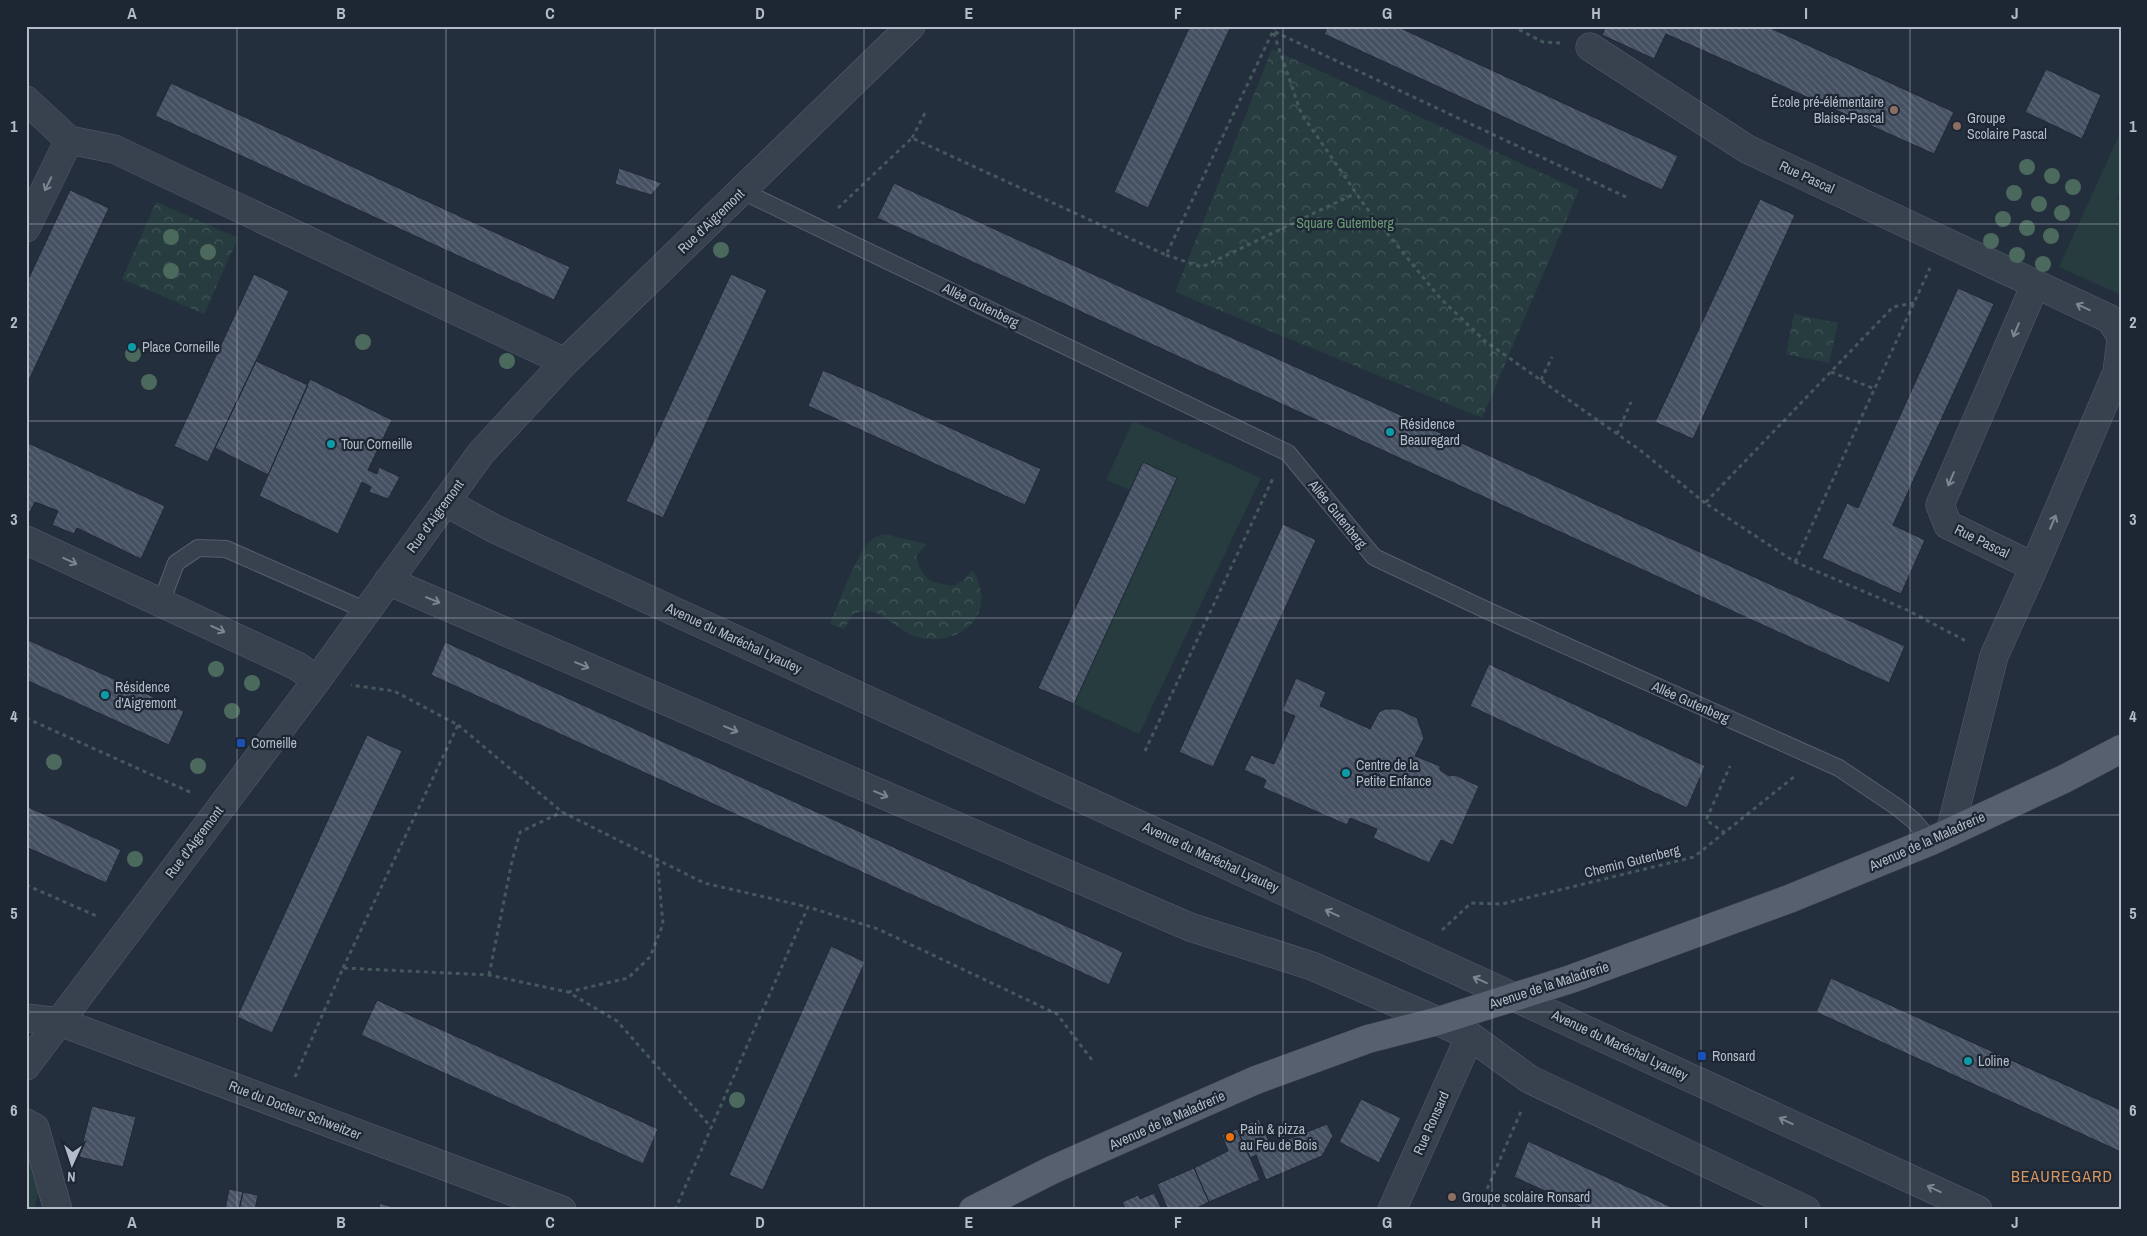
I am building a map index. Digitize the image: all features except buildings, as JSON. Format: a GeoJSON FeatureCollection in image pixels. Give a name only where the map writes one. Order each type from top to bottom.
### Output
{"type":"FeatureCollection","features":[{"type":"Feature","properties":{"kind":"main road","name":"Avenue de la Maladrerie"},"geometry":{"type":"LineString","coordinates":[[973,1210],[1052,1170],[1256,1080],[1368,1039],[1438,1021],[1571,979],[1789,899],[1940,837],[2064,779],[2121,749]]}},
{"type":"Feature","properties":{"kind":"street","name":"Rue d'Aigremont"},"geometry":{"type":"LineString","coordinates":[[26,1066],[317,680],[481,453],[566,362],[911,26]]}},
{"type":"Feature","properties":{"kind":"street","name":"Rue Pascal"},"geometry":{"type":"LineString","coordinates":[[1590,47],[1747,149],[2110,319],[2121,336]]}},
{"type":"Feature","properties":{"kind":"street"},"geometry":{"type":"LineString","coordinates":[[26,100],[69,140],[114,150],[566,362]]}},
{"type":"Feature","properties":{"kind":"street"},"geometry":{"type":"LineString","coordinates":[[26,228],[69,140]]}},
{"type":"Feature","properties":{"kind":"street","name":"Rue Pascal"},"geometry":{"type":"LineString","coordinates":[[2034,567],[1948,525],[1940,505],[2035,285]]}},
{"type":"Feature","properties":{"kind":"street"},"geometry":{"type":"LineString","coordinates":[[1940,837],[1994,656],[2117,372],[2121,340]]}},
{"type":"Feature","properties":{"kind":"street","name":"Avenue du Maréchal Lyautey"},"geometry":{"type":"LineString","coordinates":[[445,502],[504,533],[1978,1210]]}},
{"type":"Feature","properties":{"kind":"street"},"geometry":{"type":"LineString","coordinates":[[26,540],[297,666],[317,680]]}},
{"type":"Feature","properties":{"kind":"street"},"geometry":{"type":"LineString","coordinates":[[388,581],[1190,927],[1312,966],[1438,1021],[1470,1036],[1529,1079],[1806,1210]]}},
{"type":"Feature","properties":{"kind":"street","name":"Rue du Docteur Schweitzer"},"geometry":{"type":"LineString","coordinates":[[26,1018],[60,1022],[562,1210]]}},
{"type":"Feature","properties":{"kind":"street","name":"Rue Ronsard"},"geometry":{"type":"LineString","coordinates":[[1392,1210],[1470,1036]]}},
{"type":"Feature","properties":{"kind":"street"},"geometry":{"type":"LineString","coordinates":[[26,1123],[35,1128],[58,1210]]}},
{"type":"Feature","properties":{"kind":"lane","name":"Allée Gutenberg"},"geometry":{"type":"LineString","coordinates":[[742,191],[1288,453],[1374,557],[1484,609],[1839,768],[1940,837]]}},
{"type":"Feature","properties":{"kind":"lane"},"geometry":{"type":"LineString","coordinates":[[161,603],[176,563],[198,548],[226,550],[367,611]]}},
{"type":"Feature","properties":{"kind":"path"},"geometry":{"type":"LineString","coordinates":[[1166,255],[1276,26]]}},
{"type":"Feature","properties":{"kind":"path"},"geometry":{"type":"LineString","coordinates":[[1512,26],[1543,42],[1590,47]]}},
{"type":"Feature","properties":{"kind":"path"},"geometry":{"type":"LineString","coordinates":[[1273,31],[1301,113],[1356,193],[1440,298],[1485,341],[1617,434],[1705,503],[1795,562],[1905,609],[1994,656]]}},
{"type":"Feature","properties":{"kind":"path"},"geometry":{"type":"LineString","coordinates":[[1273,31],[1626,197]]}},
{"type":"Feature","properties":{"kind":"path"},"geometry":{"type":"LineString","coordinates":[[818,227],[912,138],[925,113]]}},
{"type":"Feature","properties":{"kind":"path"},"geometry":{"type":"LineString","coordinates":[[912,138],[1166,255],[1202,267],[1356,193]]}},
{"type":"Feature","properties":{"kind":"path"},"geometry":{"type":"LineString","coordinates":[[1795,562],[1942,239]]}},
{"type":"Feature","properties":{"kind":"path"},"geometry":{"type":"LineString","coordinates":[[1705,503],[1893,307],[1914,303]]}},
{"type":"Feature","properties":{"kind":"path"},"geometry":{"type":"LineString","coordinates":[[1541,380],[1552,357]]}},
{"type":"Feature","properties":{"kind":"path"},"geometry":{"type":"LineString","coordinates":[[1831,372],[1875,389]]}},
{"type":"Feature","properties":{"kind":"path"},"geometry":{"type":"LineString","coordinates":[[1617,434],[1630,402]]}},
{"type":"Feature","properties":{"kind":"path"},"geometry":{"type":"LineString","coordinates":[[1145,751],[1276,471]]}},
{"type":"Feature","properties":{"kind":"path"},"geometry":{"type":"LineString","coordinates":[[317,680],[394,691],[458,726],[562,812],[704,883],[808,907],[878,929],[1057,1014],[1092,1060]]}},
{"type":"Feature","properties":{"kind":"path"},"geometry":{"type":"LineString","coordinates":[[26,718],[221,807]]}},
{"type":"Feature","properties":{"kind":"path"},"geometry":{"type":"LineString","coordinates":[[283,1105],[343,968],[458,726]]}},
{"type":"Feature","properties":{"kind":"path","name":"Chemin Gutenberg"},"geometry":{"type":"LineString","coordinates":[[1435,937],[1471,903],[1502,904],[1694,857],[1794,778],[1808,754]]}},
{"type":"Feature","properties":{"kind":"path"},"geometry":{"type":"LineString","coordinates":[[1725,833],[1706,820],[1730,766]]}},
{"type":"Feature","properties":{"kind":"path"},"geometry":{"type":"LineString","coordinates":[[488,975],[520,832],[562,812]]}},
{"type":"Feature","properties":{"kind":"path"},"geometry":{"type":"LineString","coordinates":[[568,992],[628,978],[650,957],[663,924],[657,860]]}},
{"type":"Feature","properties":{"kind":"path"},"geometry":{"type":"LineString","coordinates":[[26,885],[129,930]]}},
{"type":"Feature","properties":{"kind":"path"},"geometry":{"type":"LineString","coordinates":[[675,1210],[808,907]]}},
{"type":"Feature","properties":{"kind":"path"},"geometry":{"type":"LineString","coordinates":[[343,968],[488,975],[568,992],[617,1021],[711,1127]]}},
{"type":"Feature","properties":{"kind":"path"},"geometry":{"type":"LineString","coordinates":[[1513,1210],[1484,1196],[1526,1101],[1529,1079]]}},
{"type":"Feature","properties":{"kind":"green space","name":"Square Gutemberg"},"geometry":{"type":"Polygon","coordinates":[[[1272,49],[1579,190],[1482,418],[1175,292],[1272,49]]]}},
{"type":"Feature","properties":{"kind":"green space"},"geometry":{"type":"Polygon","coordinates":[[[2121,131],[2121,191],[2117,200],[2121,202],[2121,295],[2059,267],[2121,131]]]}},
{"type":"Feature","properties":{"kind":"green space"},"geometry":{"type":"Polygon","coordinates":[[[156,202],[238,238],[204,314],[122,279],[156,202]]]}},
{"type":"Feature","properties":{"kind":"green space"},"geometry":{"type":"Polygon","coordinates":[[[1794,314],[1838,323],[1829,363],[1786,354],[1794,314]]]}},
{"type":"Feature","properties":{"kind":"green space"},"geometry":{"type":"Polygon","coordinates":[[[1133,421],[1261,478],[1139,734],[1074,704],[1177,478],[1143,463],[1130,490],[1106,480],[1133,421]]]}},
{"type":"Feature","properties":{"kind":"green space"},"geometry":{"type":"Polygon","coordinates":[[[883,534],[927,544],[916,556],[921,570],[933,582],[954,586],[965,579],[972,570],[978,581],[981,599],[978,613],[973,622],[956,634],[946,638],[935,639],[924,639],[914,636],[878,614],[871,612],[862,611],[853,614],[844,629],[830,624],[864,548],[870,541],[883,534]]]}},
{"type":"Feature","properties":{"kind":"green space"},"geometry":{"type":"Polygon","coordinates":[[[26,1147],[41,1183],[34,1210],[26,1210],[26,1147]]]}},
{"type":"Feature","properties":{"kind":"place","name":"École pré-élémentaire Blaise-Pascal"},"geometry":{"type":"Point","coordinates":[1894,110]}},
{"type":"Feature","properties":{"kind":"place","name":"Groupe Scolaire Pascal"},"geometry":{"type":"Point","coordinates":[1957,126]}},
{"type":"Feature","properties":{"kind":"place","name":"Place Corneille"},"geometry":{"type":"Point","coordinates":[132,347]}},
{"type":"Feature","properties":{"kind":"place","name":"Résidence Beauregard"},"geometry":{"type":"Point","coordinates":[1390,432]}},
{"type":"Feature","properties":{"kind":"place","name":"Tour Corneille"},"geometry":{"type":"Point","coordinates":[331,444]}},
{"type":"Feature","properties":{"kind":"place","name":"Résidence d'Aigremont"},"geometry":{"type":"Point","coordinates":[105,695]}},
{"type":"Feature","properties":{"kind":"place","name":"Corneille"},"geometry":{"type":"Point","coordinates":[241,743]}},
{"type":"Feature","properties":{"kind":"place","name":"Centre de la Petite Enfance"},"geometry":{"type":"Point","coordinates":[1346,773]}},
{"type":"Feature","properties":{"kind":"place","name":"Ronsard"},"geometry":{"type":"Point","coordinates":[1702,1056]}},
{"type":"Feature","properties":{"kind":"place","name":"Loline"},"geometry":{"type":"Point","coordinates":[1968,1061]}},
{"type":"Feature","properties":{"kind":"place","name":"Pain & pizza au Feu de Bois"},"geometry":{"type":"Point","coordinates":[1230,1137]}},
{"type":"Feature","properties":{"kind":"place","name":"Groupe scolaire Ronsard"},"geometry":{"type":"Point","coordinates":[1452,1197]}},
{"type":"Feature","properties":{"kind":"district","name":"BEAUREGARD"},"geometry":{"type":"Point","coordinates":[2062,1176]}}]}
